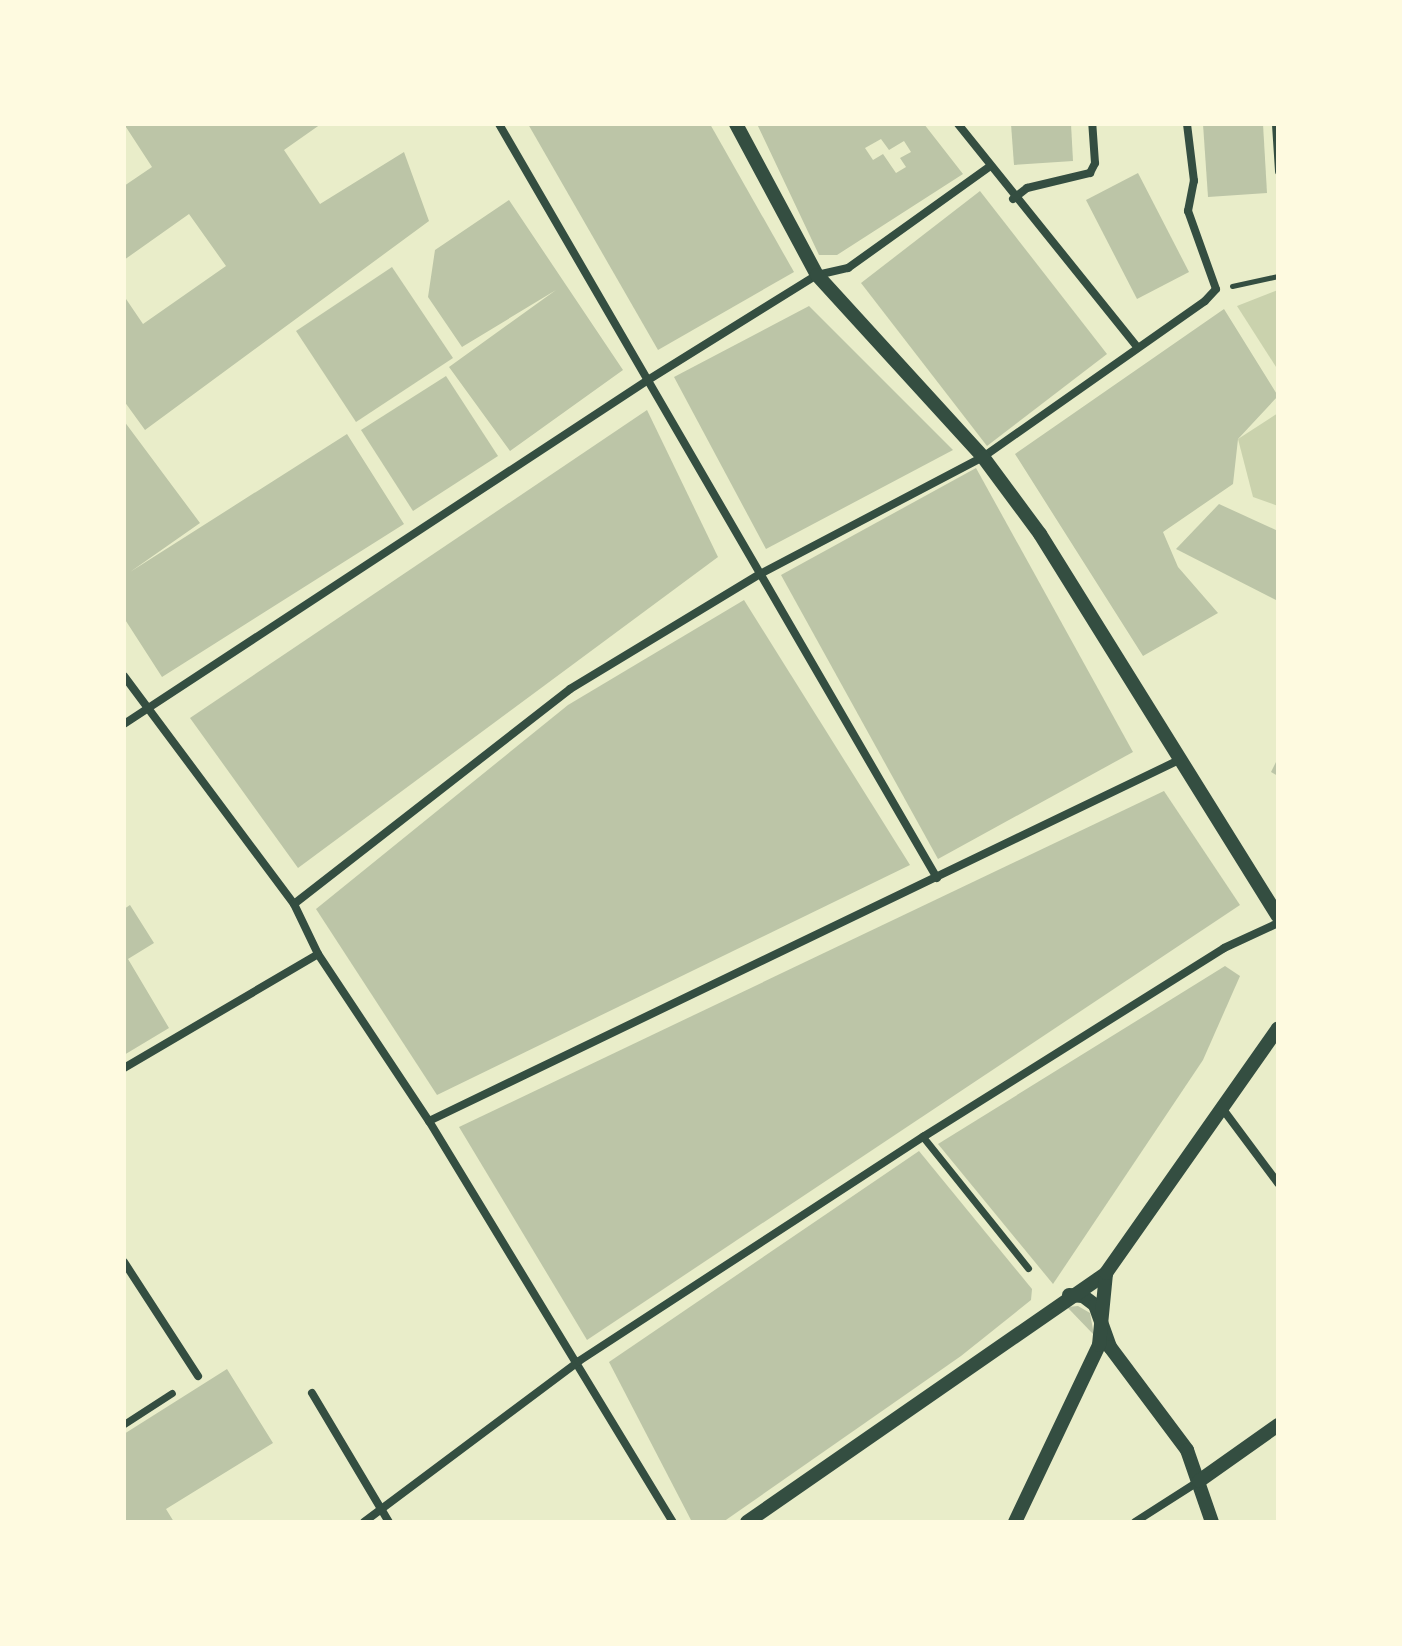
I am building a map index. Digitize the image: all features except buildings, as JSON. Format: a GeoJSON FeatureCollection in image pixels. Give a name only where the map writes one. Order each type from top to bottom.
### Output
{"type":"FeatureCollection","features":[{"type":"Feature","properties":{"kind":"street"},"geometry":{"type":"LineString","coordinates":[[499,124],[937,878]]}},
{"type":"Feature","properties":{"kind":"street"},"geometry":{"type":"LineString","coordinates":[[736,124],[817,275],[983,457],[1083,600],[1278,916]]}},
{"type":"Feature","properties":{"kind":"street"},"geometry":{"type":"LineString","coordinates":[[958,124],[1013,199],[1138,348]]}},
{"type":"Feature","properties":{"kind":"street"},"geometry":{"type":"LineString","coordinates":[[1013,199],[1027,188],[1086,177],[1095,163],[1092,124]]}},
{"type":"Feature","properties":{"kind":"street"},"geometry":{"type":"LineString","coordinates":[[294,904],[570,689],[760,574],[983,457],[1205,301],[1216,289],[1188,211],[1194,181],[1187,124]]}},
{"type":"Feature","properties":{"kind":"street"},"geometry":{"type":"LineString","coordinates":[[1275,124],[1278,171]]}},
{"type":"Feature","properties":{"kind":"street"},"geometry":{"type":"LineString","coordinates":[[124,724],[648,380],[817,275],[848,268],[989,167]]}},
{"type":"Feature","properties":{"kind":"street"},"geometry":{"type":"LineString","coordinates":[[124,676],[294,904],[318,954],[429,1121],[579,1361],[673,1522]]}},
{"type":"Feature","properties":{"kind":"street"},"geometry":{"type":"LineString","coordinates":[[429,1121],[1179,760]]}},
{"type":"Feature","properties":{"kind":"street"},"geometry":{"type":"LineString","coordinates":[[364,1522],[579,1361],[923,1137],[1224,948],[1278,923]]}},
{"type":"Feature","properties":{"kind":"street"},"geometry":{"type":"LineString","coordinates":[[124,1068],[318,954]]}},
{"type":"Feature","properties":{"kind":"street"},"geometry":{"type":"LineString","coordinates":[[747,1522],[1069,1295],[1106,1273],[1278,1028]]}},
{"type":"Feature","properties":{"kind":"street"},"geometry":{"type":"LineString","coordinates":[[1222,1108],[1278,1183]]}},
{"type":"Feature","properties":{"kind":"street"},"geometry":{"type":"LineString","coordinates":[[923,1137],[1028,1268]]}},
{"type":"Feature","properties":{"kind":"street"},"geometry":{"type":"LineString","coordinates":[[124,1262],[198,1376]]}},
{"type":"Feature","properties":{"kind":"street"},"geometry":{"type":"LineString","coordinates":[[1015,1522],[1099,1345],[1106,1273]]}},
{"type":"Feature","properties":{"kind":"street"},"geometry":{"type":"LineString","coordinates":[[1069,1295],[1092,1301],[1110,1347],[1187,1450],[1212,1522]]}},
{"type":"Feature","properties":{"kind":"street"},"geometry":{"type":"LineString","coordinates":[[124,1424],[172,1393]]}},
{"type":"Feature","properties":{"kind":"street"},"geometry":{"type":"LineString","coordinates":[[312,1393],[389,1522]]}},
{"type":"Feature","properties":{"kind":"street"},"geometry":{"type":"LineString","coordinates":[[1135,1522],[1278,1425]]}},
{"type":"Feature","properties":{"kind":"path"},"geometry":{"type":"LineString","coordinates":[[1216,289],[1278,276]]}},
{"type":"Feature","properties":{"kind":"green space"},"geometry":{"type":"Polygon","coordinates":[[[1278,290],[1278,370],[1237,306],[1278,290]]]}},
{"type":"Feature","properties":{"kind":"green space"},"geometry":{"type":"Polygon","coordinates":[[[1278,413],[1278,506],[1253,497],[1238,439],[1278,413]]]}}]}
